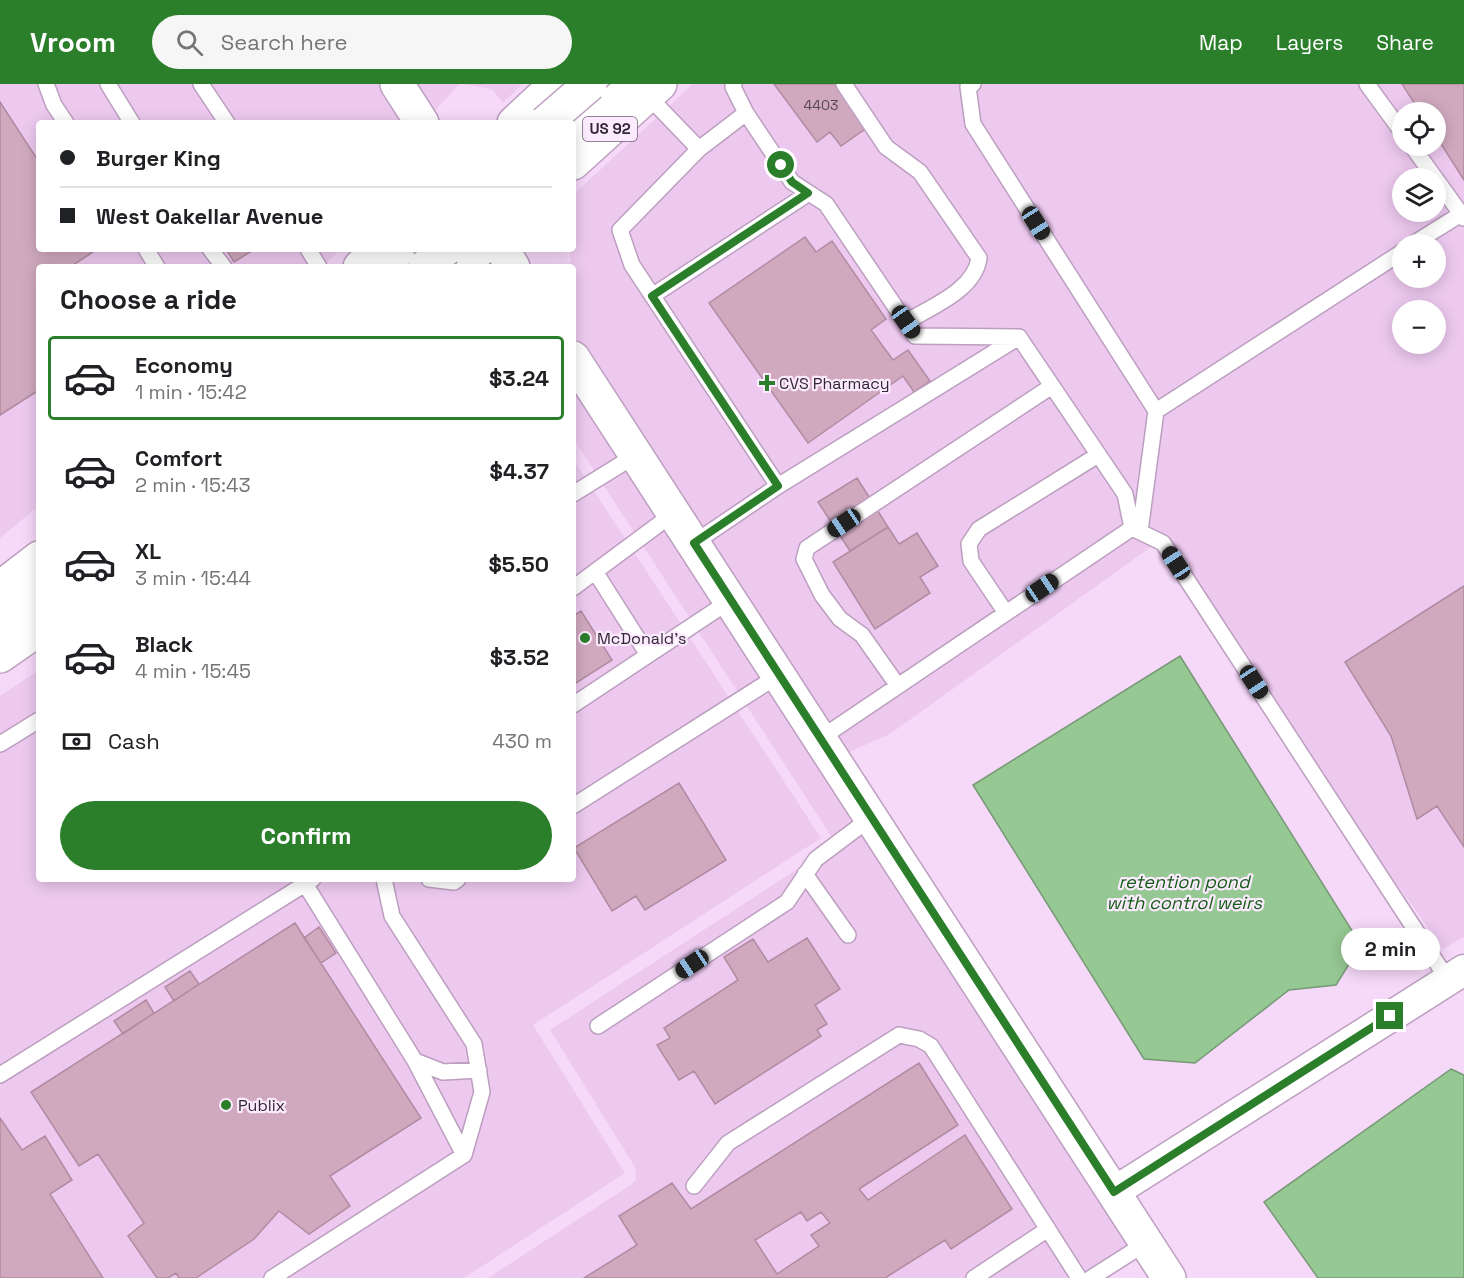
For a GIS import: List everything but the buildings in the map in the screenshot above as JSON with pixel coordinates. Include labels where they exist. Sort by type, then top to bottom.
[{"type":"main road","points":[[397,84],[420,120]]},
{"type":"main road","points":[[517,120],[556,84]]},
{"type":"main road","points":[[550,120],[590,84]]},
{"type":"main road","points":[[576,137],[648,88]]},
{"type":"main road","name":"US 92","points":[[576,161],[648,88]]},
{"type":"main road","points":[[363,264],[376,252]]},
{"type":"main road","points":[[383,264],[397,252]]},
{"type":"main road","points":[[428,264],[442,252]]},
{"type":"main road","points":[[465,264],[477,252]]},
{"type":"main road","points":[[576,363],[1169,1278]]},
{"type":"main road","points":[[0,575],[36,547]]},
{"type":"main road","points":[[0,588],[36,560]]},
{"type":"main road","points":[[0,620],[36,593]]},
{"type":"main road","points":[[0,640],[36,615]]},
{"type":"main road","points":[[0,656],[36,631]]},
{"type":"street","points":[[1114,1192],[1456,975]]},
{"type":"lane","points":[[46,84],[54,105],[64,120]]},
{"type":"lane","points":[[108,84],[130,120]]},
{"type":"lane","points":[[201,84],[224,120]]},
{"type":"lane","points":[[734,84],[733,87],[746,112],[792,182],[826,204],[915,336],[1019,337]]},
{"type":"lane","points":[[844,84],[886,147],[920,172],[979,258],[977,271],[961,289],[906,322]]},
{"type":"lane","points":[[1368,84],[1392,118]]},
{"type":"lane","points":[[821,738],[1006,613],[1136,529],[1156,411],[973,124],[965,85]]},
{"type":"lane","points":[[648,88],[699,149]]},
{"type":"lane","points":[[746,112],[699,149],[620,230],[632,265],[778,486]]},
{"type":"lane","points":[[1419,156],[1462,216],[1430,234]]},
{"type":"lane","points":[[652,296],[808,193]]},
{"type":"lane","points":[[212,252],[222,264]]},
{"type":"lane","points":[[1156,411],[1392,258]]},
{"type":"lane","points":[[694,543],[778,486],[1019,337]]},
{"type":"lane","points":[[1019,337],[1125,494],[1136,529],[1163,543],[1456,975]]},
{"type":"lane","points":[[898,686],[862,635],[840,619],[822,595],[804,559],[807,548],[1052,386]]},
{"type":"lane","points":[[1006,613],[971,561],[969,544],[979,529],[1098,454]]},
{"type":"lane","points":[[576,492],[636,455]]},
{"type":"lane","points":[[576,586],[674,513]]},
{"type":"lane","points":[[596,573],[648,656]]},
{"type":"lane","points":[[576,703],[731,600]]},
{"type":"lane","points":[[576,804],[779,675]]},
{"type":"lane","points":[[0,744],[36,722]]},
{"type":"lane","points":[[598,1026],[786,902],[816,859],[872,817]]},
{"type":"lane","points":[[805,874],[848,935]]},
{"type":"lane","points":[[0,1075],[307,882]]},
{"type":"lane","points":[[310,882],[415,1060],[464,1155]]},
{"type":"lane","points":[[272,1278],[464,1155],[482,1092],[474,1044],[392,916],[385,882]]},
{"type":"lane","points":[[694,1186],[728,1143],[899,1035],[919,1039],[931,1046],[1079,1278]]},
{"type":"lane","points":[[415,1060],[443,1072],[479,1070]]},
{"type":"lane","points":[[974,1278],[1048,1229]]},
{"type":"lane","points":[[1091,1278],[1146,1243]]},
{"type":"shaded area","points":[[0,84],[380,84],[404,120],[36,120],[36,252],[338,252],[325,264],[36,264],[36,508],[0,538]]},
{"type":"shaded area","points":[[413,84],[459,84],[432,114]]},
{"type":"shaded area","points":[[462,84],[522,84],[503,103],[492,89]]},
{"type":"shaded area","points":[[693,84],[1464,84],[1464,937],[1443,949],[1155,544],[890,734],[847,753],[576,339],[576,264],[569,264],[571,261],[570,252],[576,252],[576,192]]},
{"type":"shaded area","points":[[576,388],[1134,1241],[1131,1263],[1108,1278],[488,1278],[632,1184],[636,1179],[635,1167],[550,1030],[828,849],[833,839],[576,443]]},
{"type":"shaded area","points":[[576,464],[821,838],[533,1025],[625,1173],[464,1278],[0,1278],[0,696],[36,672],[36,882],[576,882]]},
{"type":"water","name":"retention pond with control weirs","points":[[1180,656],[1361,945],[1336,985],[1289,990],[1195,1063],[1144,1059],[973,785]]},
{"type":"water","points":[[1451,1069],[1464,1075],[1464,1278],[1318,1278],[1264,1202]]},
{"type":"place","name":"CVS Pharmacy","points":[[767,383]]},
{"type":"place","name":"McDonald's","points":[[585,638]]},
{"type":"place","name":"Publix","points":[[226,1105]]},
{"type":"route","points":[[781,165],[792,182],[808,193],[652,296],[778,486],[694,543],[1114,1192],[1390,1016]]}]
